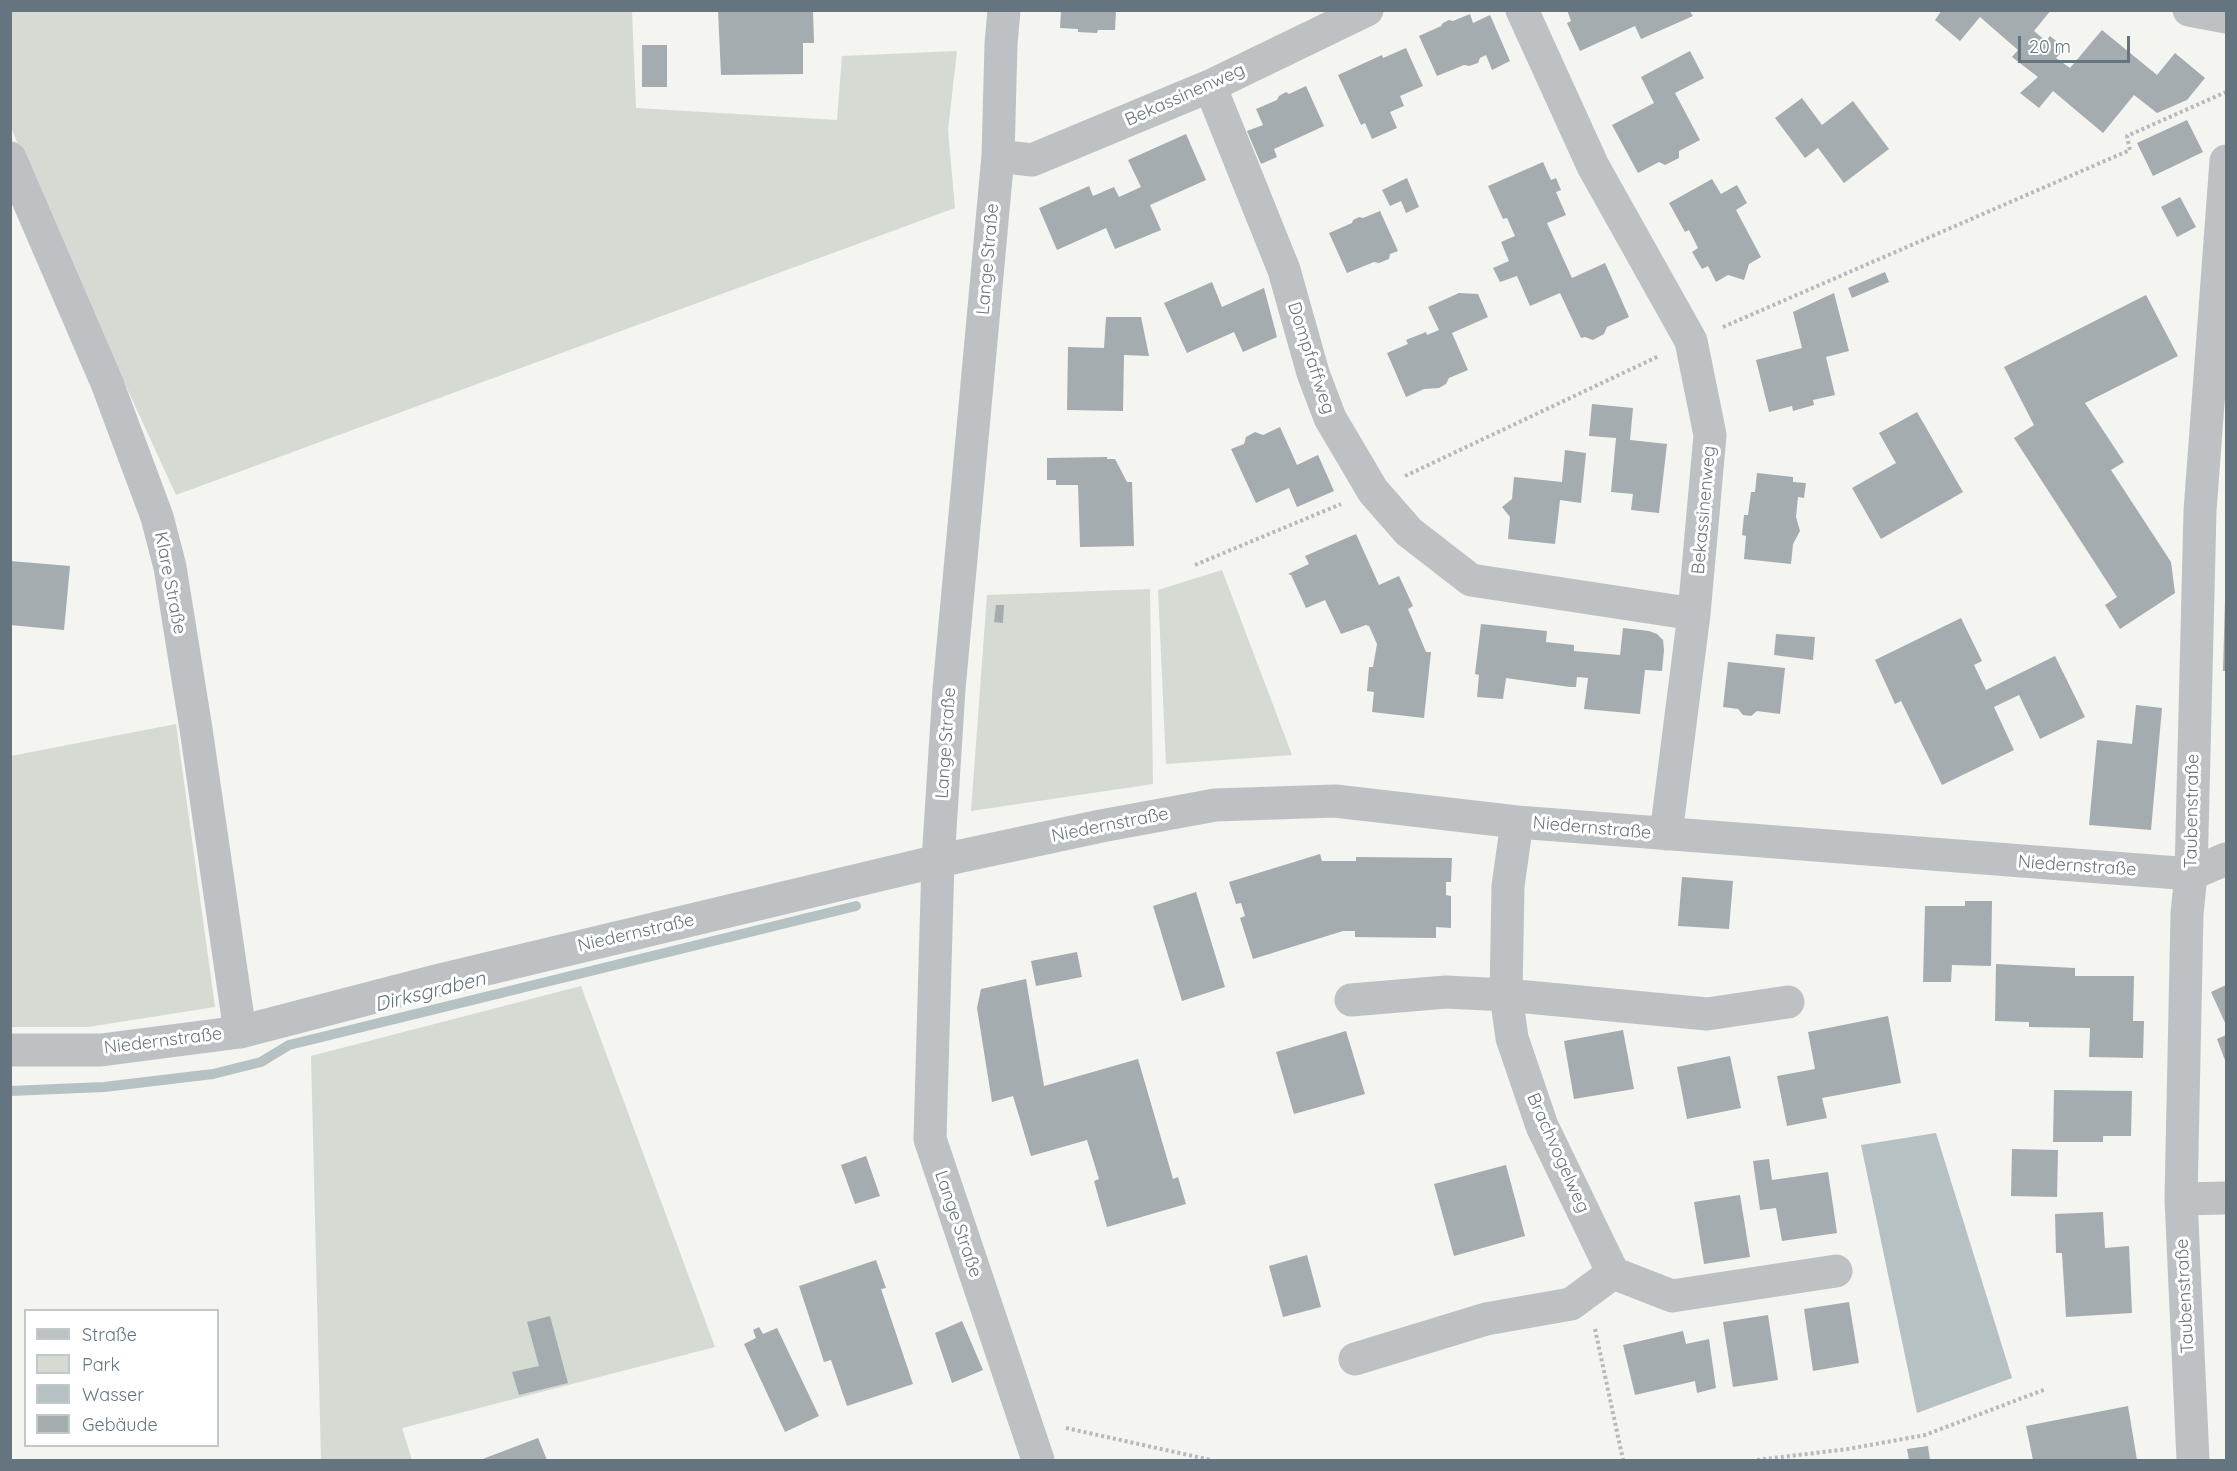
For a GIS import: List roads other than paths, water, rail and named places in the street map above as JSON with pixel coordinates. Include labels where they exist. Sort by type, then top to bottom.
[{"type":"street","name":"Lange Straße","points":[[1004,10],[998,156],[949,689],[938,861],[930,1139],[1034,1448]]},
{"type":"street","name":"Bekassinenweg","points":[[998,156],[1032,160],[1210,86],[1367,10]]},
{"type":"street","name":"Bekassinenweg","points":[[1522,10],[1593,166],[1691,341],[1710,435],[1694,614],[1666,834]]},
{"type":"street","points":[[2189,10],[2226,17]]},
{"type":"street","name":"Dompfaffweg","points":[[1210,86],[1284,270],[1313,373],[1329,418],[1373,491],[1409,532],[1471,580],[1694,614]]},
{"type":"street","name":"Klare Straße","points":[[10,158],[107,383],[157,517],[170,567],[240,1032]]},
{"type":"street","name":"Taubenstraße","points":[[2193,1461],[2181,1199],[2187,914],[2191,874],[2199,511],[2226,161]]},
{"type":"street","name":"Niedernstraße","points":[[10,1050],[101,1050],[240,1032],[436,981],[938,861],[1101,826],[1215,805],[1335,801],[1517,822],[2191,874],[2226,859]]},
{"type":"street","name":"Brachvogelweg","points":[[1517,822],[1508,885],[1506,995],[1512,1038],[1542,1126],[1613,1273]]},
{"type":"street","points":[[1351,1000],[1446,992],[1506,995],[1707,1014],[1788,1002]]},
{"type":"street","points":[[2181,1199],[2226,1198]]},
{"type":"street","points":[[1355,1359],[1486,1319],[1571,1304],[1613,1273],[1672,1296],[1836,1271]]},
{"type":"water","points":[[1936,1133],[2012,1378],[1917,1413],[1861,1145]]},
{"type":"waterway","name":"Dirksgraben","points":[[10,1091],[104,1087],[213,1074],[261,1062],[289,1045],[856,906]]}]
